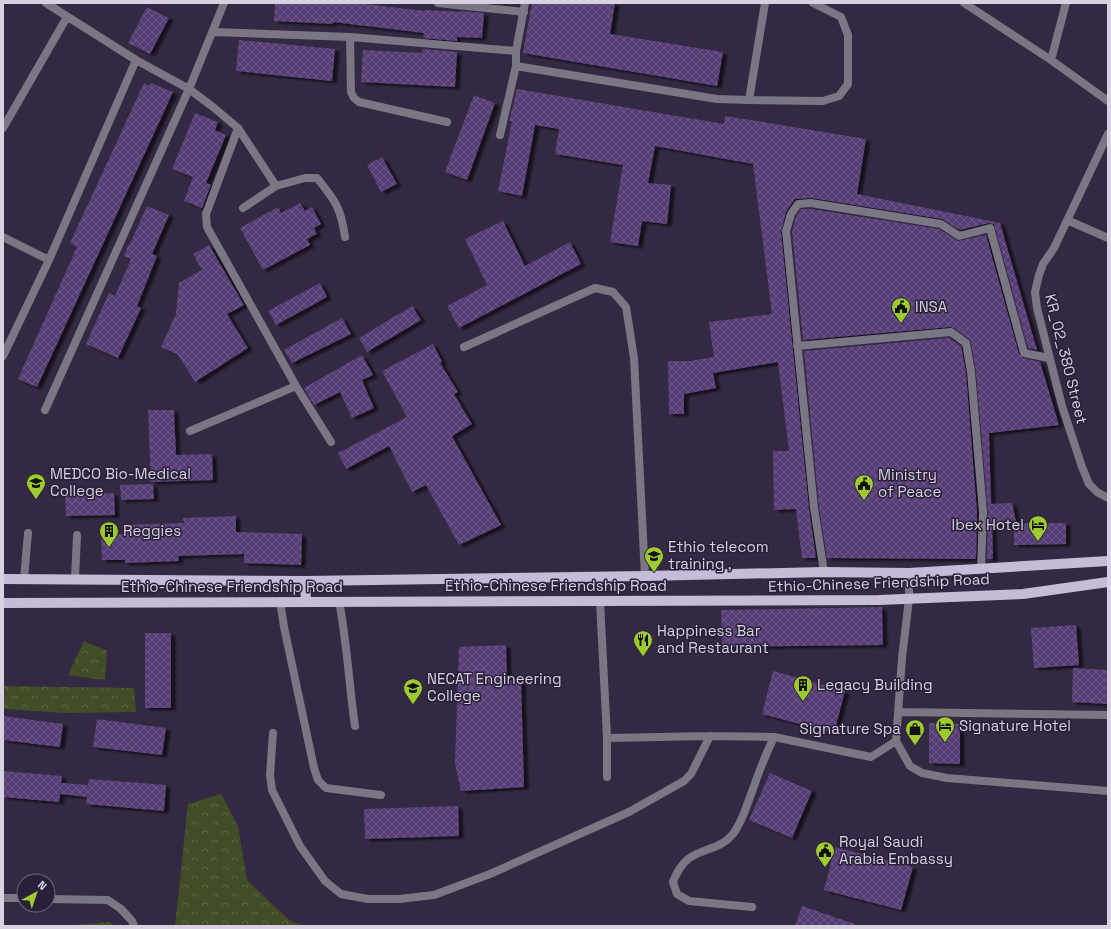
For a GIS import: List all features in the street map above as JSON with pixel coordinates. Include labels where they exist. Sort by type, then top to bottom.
[{"type":"main road","name":"Ethio-Chinese Friendship Road","points":[[3,579],[305,581],[824,572],[909,573],[1108,561]]},
{"type":"main road","points":[[305,581],[306,602]]},
{"type":"main road","name":"Ethio-Chinese Friendship Road","points":[[3,603],[871,600],[1023,594],[1108,582]]},
{"type":"street","points":[[46,3],[136,60],[189,90],[213,107],[238,128],[276,186]]},
{"type":"street","points":[[45,410],[189,90],[224,3]]},
{"type":"street","points":[[438,3],[524,12]]},
{"type":"street","points":[[500,135],[516,66],[516,51],[525,3]]},
{"type":"street","points":[[749,100],[765,3]]},
{"type":"street","points":[[516,66],[717,99],[823,101],[839,96],[848,84],[848,35],[841,17],[813,3]]},
{"type":"street","points":[[964,3],[1052,60],[1108,101]]},
{"type":"street","points":[[1052,60],[1066,3]]},
{"type":"street","points":[[3,128],[67,17]]},
{"type":"street","points":[[213,32],[350,37],[516,51]]},
{"type":"street","points":[[350,37],[351,92],[354,98],[359,102],[446,122]]},
{"type":"street","points":[[3,356],[49,260],[136,60]]},
{"type":"street","points":[[238,128],[206,214],[207,227],[296,386],[331,442]]},
{"type":"street","name":"KR_02_380 Street","points":[[1108,134],[1054,248],[1043,264],[1035,292],[1049,358],[1062,406],[1082,467],[1089,484],[1097,492],[1108,498]]},
{"type":"street","points":[[243,208],[276,186],[305,178],[317,178],[336,201],[343,220],[345,237]]},
{"type":"street","points":[[824,572],[814,508],[786,231],[791,214],[798,204],[811,203],[941,224],[959,236],[990,228],[1024,353],[1049,358]]},
{"type":"street","points":[[1067,220],[1108,238]]},
{"type":"street","points":[[3,237],[49,260]]},
{"type":"street","points":[[464,347],[596,288],[613,292],[626,307],[634,358],[645,576]]},
{"type":"street","points":[[797,346],[951,332],[966,343],[971,372],[983,512],[981,568]]},
{"type":"street","points":[[190,431],[296,386]]},
{"type":"street","points":[[24,579],[28,533]]},
{"type":"street","points":[[75,579],[77,535]]},
{"type":"street","points":[[909,573],[909,599],[896,741],[910,766],[922,773],[947,778],[1108,791]]},
{"type":"street","points":[[280,601],[284,627],[314,768],[318,780],[326,788],[381,795]]},
{"type":"street","points":[[339,601],[345,632],[355,726]]},
{"type":"street","points":[[600,601],[607,738],[607,777]]},
{"type":"street","points":[[898,712],[1108,715]]},
{"type":"street","points":[[273,733],[270,775],[272,790],[300,846],[325,881],[341,894],[368,899],[399,899],[434,895],[490,874],[629,812],[684,781],[691,774],[710,736]]},
{"type":"street","points":[[607,738],[710,736],[774,738],[871,757],[896,741]]},
{"type":"street","points":[[752,908],[689,901],[678,894],[673,882],[677,873],[688,860],[700,853],[720,845],[732,834],[740,822],[761,765],[774,738]]},
{"type":"street","points":[[3,898],[16,898]]},
{"type":"street","points":[[56,898],[108,900],[122,909],[132,921],[134,926]]},
{"type":"green space","points":[[84,641],[107,651],[105,680],[68,675]]},
{"type":"green space","points":[[3,686],[134,688],[136,712],[64,713],[3,709]]},
{"type":"green space","points":[[221,794],[238,826],[247,880],[290,921],[305,926],[175,926],[188,804]]},
{"type":"green space","points":[[110,922],[114,926],[61,926]]},
{"type":"building","points":[[275,3],[356,3],[425,11],[461,11],[484,13],[482,38],[457,37],[457,41],[423,38],[424,33],[333,22],[333,24],[274,21]]},
{"type":"building","points":[[532,3],[615,3],[610,34],[723,52],[717,86],[523,53]]},
{"type":"building","points":[[147,7],[169,18],[150,54],[128,43]]},
{"type":"building","points":[[239,40],[335,49],[332,81],[236,71]]},
{"type":"building","points":[[423,49],[457,52],[455,87],[361,82],[363,50],[422,53]]},
{"type":"building","points":[[144,83],[149,86],[151,83],[173,92],[37,387],[18,379],[77,247],[70,243]]},
{"type":"building","points":[[517,89],[724,124],[725,116],[866,139],[857,194],[1000,223],[1037,350],[1028,348],[994,224],[989,223],[960,230],[942,219],[812,198],[795,199],[786,212],[781,232],[809,509],[816,558],[802,558],[796,509],[774,510],[773,451],[789,451],[778,362],[713,373],[716,388],[684,394],[684,414],[669,414],[668,361],[690,361],[714,357],[709,322],[772,314],[753,164],[655,146],[648,183],[671,185],[667,224],[642,221],[638,246],[610,242],[623,165],[555,154],[559,129],[535,125],[522,196],[498,191],[512,121],[509,121]]},
{"type":"building","points":[[474,95],[495,103],[467,180],[445,172]]},
{"type":"building","points":[[195,113],[218,122],[215,130],[226,135],[206,183],[211,185],[202,208],[184,201],[193,177],[172,169]]},
{"type":"building","points":[[382,157],[397,184],[381,192],[367,165]]},
{"type":"building","points":[[300,203],[305,211],[312,207],[321,224],[314,228],[317,234],[307,239],[310,245],[263,270],[240,228],[278,207],[281,213]]},
{"type":"building","points":[[147,206],[169,215],[152,254],[157,256],[137,306],[141,308],[118,358],[86,344],[109,293],[115,296],[131,259],[124,256]]},
{"type":"building","points":[[801,209],[811,209],[939,229],[958,241],[986,235],[1019,354],[1023,358],[1040,362],[1059,425],[989,433],[991,504],[1012,503],[1016,522],[992,525],[993,559],[987,559],[988,512],[976,372],[971,342],[954,328],[950,327],[803,340],[792,232],[796,216]]},
{"type":"building","points":[[503,221],[525,266],[570,242],[581,264],[459,328],[447,306],[487,285],[465,239]]},
{"type":"building","points":[[209,245],[244,305],[227,314],[248,348],[195,382],[178,355],[161,347],[176,314],[179,283],[202,270],[193,254]]},
{"type":"building","points":[[320,283],[327,297],[276,325],[268,311]]},
{"type":"building","points":[[412,306],[421,320],[367,352],[359,338]]},
{"type":"building","points":[[342,318],[351,334],[292,363],[284,350]]},
{"type":"building","points":[[949,338],[961,346],[966,373],[977,512],[976,559],[827,558],[819,507],[804,351]]},
{"type":"building","points":[[433,344],[442,362],[440,363],[458,392],[454,394],[472,424],[452,436],[501,525],[459,545],[426,485],[412,492],[389,446],[346,469],[338,453],[407,417],[382,371]]},
{"type":"building","points":[[362,355],[373,375],[362,380],[374,408],[352,418],[340,392],[314,405],[304,388]]},
{"type":"building","points":[[148,410],[174,410],[176,455],[212,454],[213,480],[151,482]]},
{"type":"building","points":[[153,484],[154,499],[121,500],[120,485]]},
{"type":"building","points":[[114,493],[115,515],[66,516],[65,495]]},
{"type":"building","points":[[236,516],[236,532],[302,534],[301,565],[244,563],[244,554],[178,556],[179,561],[125,563],[125,560],[102,560],[101,535],[124,534],[124,525],[184,523],[183,518]]},
{"type":"building","points":[[1014,523],[1066,523],[1066,544],[1014,545]]},
{"type":"building","points":[[882,607],[883,645],[722,647],[721,610]]},
{"type":"building","points":[[1076,625],[1079,665],[1034,668],[1031,628]]},
{"type":"building","points":[[145,633],[171,633],[171,708],[145,708]]},
{"type":"building","points":[[506,645],[507,680],[521,681],[524,787],[461,791],[455,764],[459,647]]},
{"type":"building","points":[[1073,668],[1108,670],[1108,704],[1072,702]]},
{"type":"building","name":"Legacy Building","points":[[773,671],[845,691],[834,733],[762,714]]},
{"type":"building","points":[[3,716],[63,724],[60,747],[3,740]]},
{"type":"building","points":[[97,719],[166,728],[162,755],[93,747]]},
{"type":"building","name":"Signature Hotel","points":[[929,723],[960,724],[960,764],[929,763]]},
{"type":"building","points":[[3,771],[62,776],[61,783],[88,785],[89,779],[166,785],[164,811],[86,804],[87,797],[60,794],[59,802],[3,797]]},
{"type":"building","points":[[770,773],[812,791],[792,838],[749,820]]},
{"type":"building","points":[[458,806],[459,836],[365,839],[364,809]]},
{"type":"building","points":[[835,847],[913,867],[901,910],[824,890]]},
{"type":"building","points":[[802,906],[855,924],[855,926],[795,926]]},
{"type":"place","name":"INSA","points":[[901,324]]},
{"type":"place","name":"MEDCO Bio-Medical College","points":[[36,500]]},
{"type":"place","name":"Ministry of Peace","points":[[864,501]]},
{"type":"place","name":"Ibex Hotel","points":[[1038,542]]},
{"type":"place","name":"Reggies","points":[[109,548]]},
{"type":"place","name":"Ethio telecom training ,","points":[[654,573]]},
{"type":"place","name":"Happiness Bar and Restaurant","points":[[643,657]]},
{"type":"place","name":"Legacy Building","points":[[803,702]]},
{"type":"place","name":"NECAT Engineering College","points":[[413,705]]},
{"type":"place","name":"Signature Hotel","points":[[945,743]]},
{"type":"place","name":"Signature Spa","points":[[915,746]]},
{"type":"place","name":"Royal Saudi Arabia Embassy","points":[[825,868]]}]
